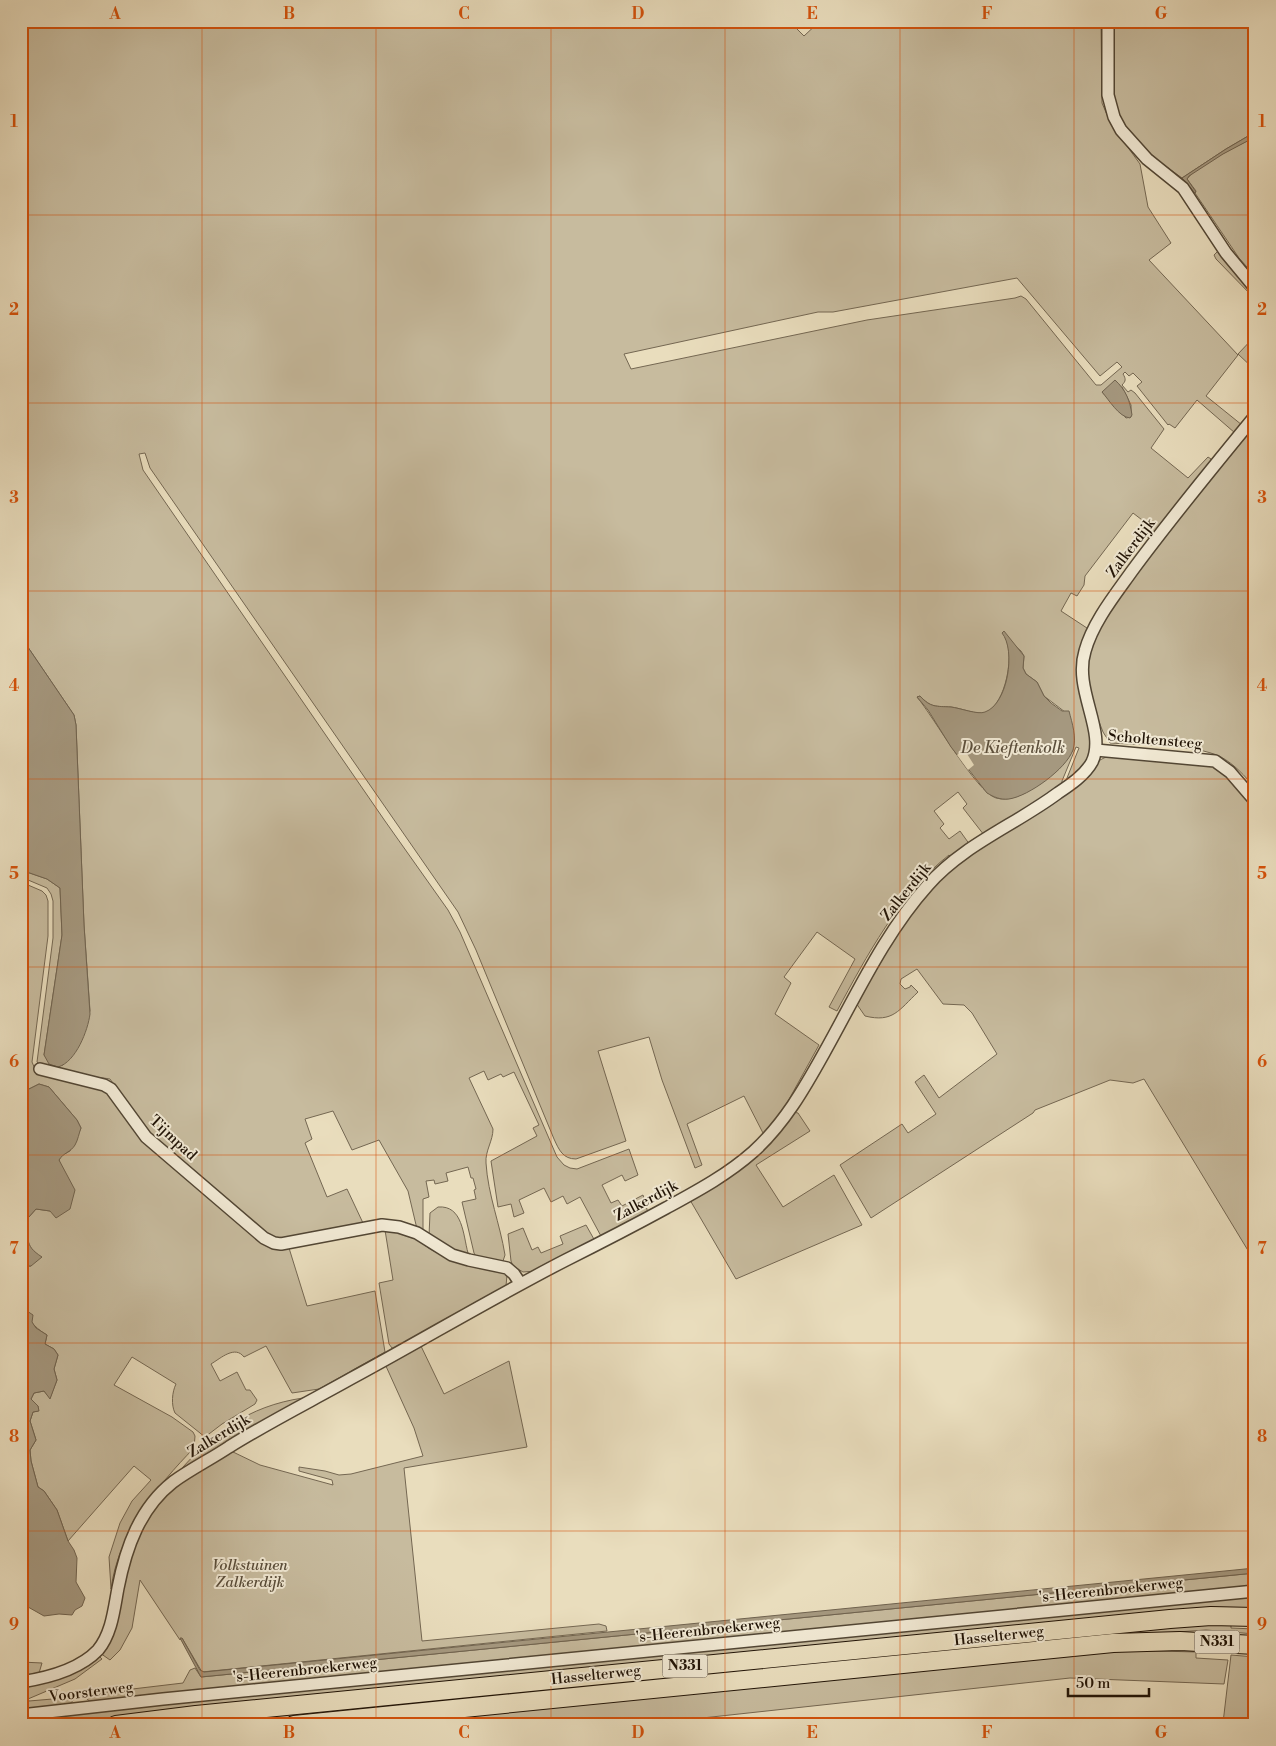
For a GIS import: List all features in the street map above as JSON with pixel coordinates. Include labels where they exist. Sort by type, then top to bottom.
[{"type":"main road","name":"Hasselterweg","points":[[116,1725],[196,1715],[1150,1621],[1211,1616],[1255,1617]]},
{"type":"main road","name":"Hasselterweg","points":[[294,1725],[1112,1643],[1180,1641],[1255,1645]]},
{"type":"street","points":[[1108,21],[1108,95],[1114,117],[1121,130],[1147,159],[1184,188],[1226,252],[1255,288]]},
{"type":"street","name":"Zalkerdijk","points":[[21,1682],[53,1675],[82,1663],[97,1651],[105,1640],[110,1626],[121,1571],[131,1540],[147,1510],[168,1486],[233,1444],[520,1284],[684,1198],[729,1171],[775,1130],[796,1102],[880,952],[920,894],[950,864],[1075,781],[1091,764],[1096,750],[1095,732],[1081,675],[1083,658],[1091,635],[1116,594],[1156,539],[1255,416]]},
{"type":"street","name":"Scholtensteeg","points":[[1096,750],[1215,761],[1230,772],[1255,801]]},
{"type":"street","name":"Tijmpad","points":[[40,1069],[104,1085],[111,1089],[146,1137],[264,1238],[274,1243],[281,1244],[382,1225],[399,1227],[417,1233],[452,1255],[507,1268],[514,1274],[520,1284]]},
{"type":"street","name":"'s-Heerenbroekerweg","points":[[163,1699],[1255,1591]]},
{"type":"street","name":"Voorsterweg","points":[[21,1715],[163,1699]]},
{"type":"green space","points":[[21,21],[789,21],[804,36],[820,21],[1101,21],[1102,103],[1111,124],[1140,164],[1148,207],[1171,243],[1149,260],[1238,355],[1206,396],[1242,425],[1235,433],[1197,400],[1175,428],[1168,425],[1137,386],[1142,382],[1133,373],[1129,376],[1125,372],[1123,374],[1125,380],[1122,385],[1128,392],[1131,390],[1135,393],[1164,429],[1151,448],[1188,478],[1208,457],[1211,459],[1211,463],[1150,539],[1141,532],[1146,523],[1133,513],[1085,576],[1084,585],[1077,596],[1071,593],[1061,611],[1090,630],[1085,640],[1092,743],[1086,763],[1065,783],[1079,748],[1076,747],[1062,781],[1062,786],[984,835],[963,808],[967,804],[958,792],[934,811],[944,824],[940,828],[949,839],[960,831],[970,845],[952,859],[949,855],[931,870],[915,888],[872,948],[837,1011],[829,1007],[855,959],[817,932],[784,977],[791,983],[775,1014],[819,1045],[787,1103],[764,1135],[744,1096],[687,1124],[702,1165],[695,1168],[662,1080],[649,1037],[598,1051],[626,1141],[576,1159],[565,1156],[562,1153],[554,1139],[476,950],[458,912],[150,468],[145,453],[139,454],[143,470],[448,910],[460,932],[557,1157],[564,1165],[577,1169],[629,1149],[638,1175],[625,1181],[622,1175],[602,1185],[611,1203],[618,1200],[622,1206],[643,1195],[648,1213],[602,1238],[580,1197],[567,1204],[563,1196],[551,1202],[544,1188],[519,1200],[524,1213],[514,1217],[511,1204],[498,1207],[491,1161],[537,1136],[533,1128],[539,1125],[514,1072],[503,1077],[501,1074],[488,1080],[484,1071],[469,1078],[493,1129],[486,1163],[489,1187],[505,1255],[503,1261],[499,1262],[477,1258],[474,1253],[462,1202],[476,1199],[474,1190],[476,1189],[468,1167],[446,1173],[448,1181],[435,1184],[434,1180],[426,1181],[429,1197],[423,1199],[423,1231],[417,1229],[408,1191],[379,1140],[352,1150],[333,1111],[305,1119],[312,1139],[305,1143],[327,1197],[347,1189],[363,1223],[275,1239],[150,1135],[110,1079],[51,1070],[37,1062],[53,938],[53,901],[47,888],[21,877],[21,870],[47,879],[60,888],[62,935],[44,1055],[54,1066],[63,1065],[90,1011],[84,925],[76,725],[74,715],[21,637]],"holes":[[[1017,278],[1100,376],[1117,362],[1122,367],[1101,385],[1096,385],[1026,299],[1021,296],[867,320],[631,369],[624,354],[818,312],[833,312]],[[1122,387],[1131,405],[1131,417],[1126,418],[1102,392]],[[1005,637],[1024,656],[1023,668],[1026,674],[1037,682],[1044,696],[1065,712],[1073,750],[1052,775],[1035,787],[1017,797],[1001,799],[988,793],[978,783],[917,697],[920,696],[927,703],[934,706],[985,713],[992,708],[1003,690],[1009,666],[1008,645]]]},
{"type":"green space","points":[[1114,21],[1255,21],[1255,132],[1182,178],[1149,154],[1121,123],[1114,98]]},
{"type":"green space","points":[[1255,137],[1255,276],[1239,258],[1187,179],[1208,162]]},
{"type":"green space","points":[[1218,251],[1255,291],[1255,299],[1216,259],[1214,255]]},
{"type":"green space","points":[[1255,336],[1255,370],[1238,354]]},
{"type":"green space","points":[[1255,420],[1255,788],[1230,763],[1210,753],[1182,747],[1110,743],[1103,732],[1088,693],[1085,661],[1094,635],[1133,575]]},
{"type":"green space","points":[[1108,756],[1211,764],[1226,772],[1255,808],[1255,1262],[1144,1079],[1133,1083],[1110,1080],[1035,1110],[871,1218],[840,1165],[902,1124],[908,1133],[936,1114],[915,1082],[924,1075],[939,1098],[997,1054],[972,1013],[964,1005],[943,1004],[917,969],[901,979],[900,984],[905,989],[911,985],[918,992],[895,1013],[882,1018],[865,1016],[856,1003],[910,913],[954,864],[1095,767],[1100,760]]},
{"type":"green space","points":[[21,882],[42,891],[48,901],[48,936],[32,1062],[35,1069],[106,1090],[115,1097],[139,1137],[266,1243],[289,1248],[307,1306],[375,1291],[385,1352],[319,1389],[292,1393],[266,1346],[244,1357],[236,1352],[223,1356],[211,1364],[220,1381],[237,1372],[246,1390],[250,1390],[257,1400],[255,1404],[205,1437],[175,1413],[172,1398],[176,1384],[132,1357],[114,1385],[172,1417],[193,1432],[195,1436],[194,1448],[166,1478],[141,1512],[122,1549],[111,1589],[109,1557],[120,1523],[132,1501],[151,1480],[134,1466],[68,1541],[57,1510],[44,1491],[38,1487],[31,1461],[30,1450],[36,1440],[30,1421],[33,1412],[38,1411],[38,1406],[31,1399],[34,1393],[44,1391],[50,1398],[57,1380],[54,1369],[58,1355],[54,1349],[45,1344],[47,1335],[31,1321],[23,1305],[21,1266],[31,1266],[33,1251],[28,1244],[28,1218],[36,1209],[50,1211],[61,1166],[59,1160],[61,1156],[70,1151],[81,1128],[77,1120],[49,1087],[39,1084],[21,1093]]},
{"type":"green space","points":[[793,1112],[798,1113],[810,1131],[756,1165],[783,1207],[834,1175],[862,1225],[736,1279],[690,1200]]},
{"type":"green space","points":[[438,1207],[453,1211],[457,1216],[463,1230],[468,1253],[465,1256],[429,1236],[430,1213]]},
{"type":"green space","points":[[586,1225],[595,1241],[536,1271],[523,1272],[513,1266],[508,1234],[523,1228],[532,1250],[538,1247],[541,1253],[563,1244],[560,1236]]},
{"type":"green space","points":[[385,1230],[406,1232],[430,1249],[447,1258],[502,1270],[507,1275],[506,1286],[396,1349],[392,1348],[389,1344],[379,1283],[393,1280]]},
{"type":"green space","name":"Volkstuinen Zalkerdijk","points":[[420,1344],[444,1394],[509,1361],[527,1447],[404,1468],[422,1641],[599,1624],[606,1626],[607,1631],[202,1672],[182,1638],[180,1640],[140,1580],[132,1628],[120,1650],[110,1660],[100,1653],[126,1564],[139,1529],[172,1487],[231,1451],[260,1465],[333,1485],[332,1480],[299,1471],[299,1467],[339,1475],[351,1474],[423,1456],[414,1428],[385,1364]]},
{"type":"green space","points":[[303,1398],[176,1475],[203,1447],[232,1424],[265,1408]]},
{"type":"green space","points":[[1255,1573],[1255,1587],[92,1703],[82,1695],[183,1683],[190,1670],[195,1668],[201,1677]]},
{"type":"green space","points":[[1255,1595],[1255,1611],[128,1717],[82,1725],[21,1725],[21,1720],[126,1707]]},
{"type":"green space","points":[[1180,1623],[1255,1623],[1255,1626],[1231,1625],[1231,1628],[1255,1629],[1255,1634],[1206,1630],[1177,1632],[237,1725],[158,1725]]},
{"type":"green space","points":[[1120,1650],[1196,1652],[1196,1658],[1228,1660],[1224,1684],[1070,1678],[638,1725],[351,1725]]},
{"type":"green space","points":[[98,1655],[102,1659],[75,1679],[28,1699],[29,1701],[76,1697],[69,1705],[21,1711],[21,1687]]},
{"type":"green space","points":[[1231,1655],[1255,1657],[1255,1725],[1223,1723]]},
{"type":"green space","points":[[21,1662],[42,1663],[39,1673],[21,1679]]},
{"type":"water","points":[[1255,132],[1255,137],[1223,154],[1189,176],[1187,179],[1195,193],[1182,178],[1226,149]]},
{"type":"water","points":[[1115,380],[1129,400],[1132,415],[1130,418],[1122,415],[1102,392]]},
{"type":"water","name":"De Kieftenkolk","points":[[1004,631],[1024,656],[1023,668],[1026,674],[1037,682],[1044,696],[1051,703],[1062,711],[1069,711],[1074,730],[1073,750],[1063,765],[1036,787],[1009,799],[997,798],[987,793],[951,747],[928,710],[917,697],[920,696],[927,703],[934,706],[951,707],[978,713],[985,712],[993,707],[1004,688],[1009,663],[1006,641],[1002,633]]},
{"type":"water","points":[[21,637],[74,715],[76,725],[84,925],[90,1014],[87,1028],[76,1052],[64,1064],[58,1067],[49,1064],[44,1055],[62,935],[60,888],[47,879],[21,870]]},
{"type":"water","points":[[39,1084],[49,1087],[77,1120],[81,1128],[75,1145],[59,1160],[75,1190],[70,1209],[56,1218],[50,1211],[36,1209],[28,1218],[29,1245],[42,1257],[31,1266],[21,1266],[21,1093]]},
{"type":"water","points":[[21,1301],[24,1309],[33,1315],[32,1322],[36,1328],[47,1335],[45,1344],[54,1349],[58,1355],[54,1369],[57,1380],[50,1399],[44,1391],[34,1393],[31,1399],[38,1406],[39,1411],[33,1412],[30,1421],[36,1440],[30,1450],[38,1487],[44,1491],[57,1510],[68,1541],[77,1558],[76,1582],[85,1598],[82,1606],[75,1610],[72,1615],[44,1616],[21,1603]]},
{"type":"water","points":[[1255,1568],[1255,1573],[201,1677],[180,1638],[182,1638],[200,1670],[204,1672]]},
{"type":"water","points":[[1100,1719],[1254,1725],[1087,1725]]},
{"type":"pier","points":[[964,749],[974,765],[968,770],[957,755]]}]
